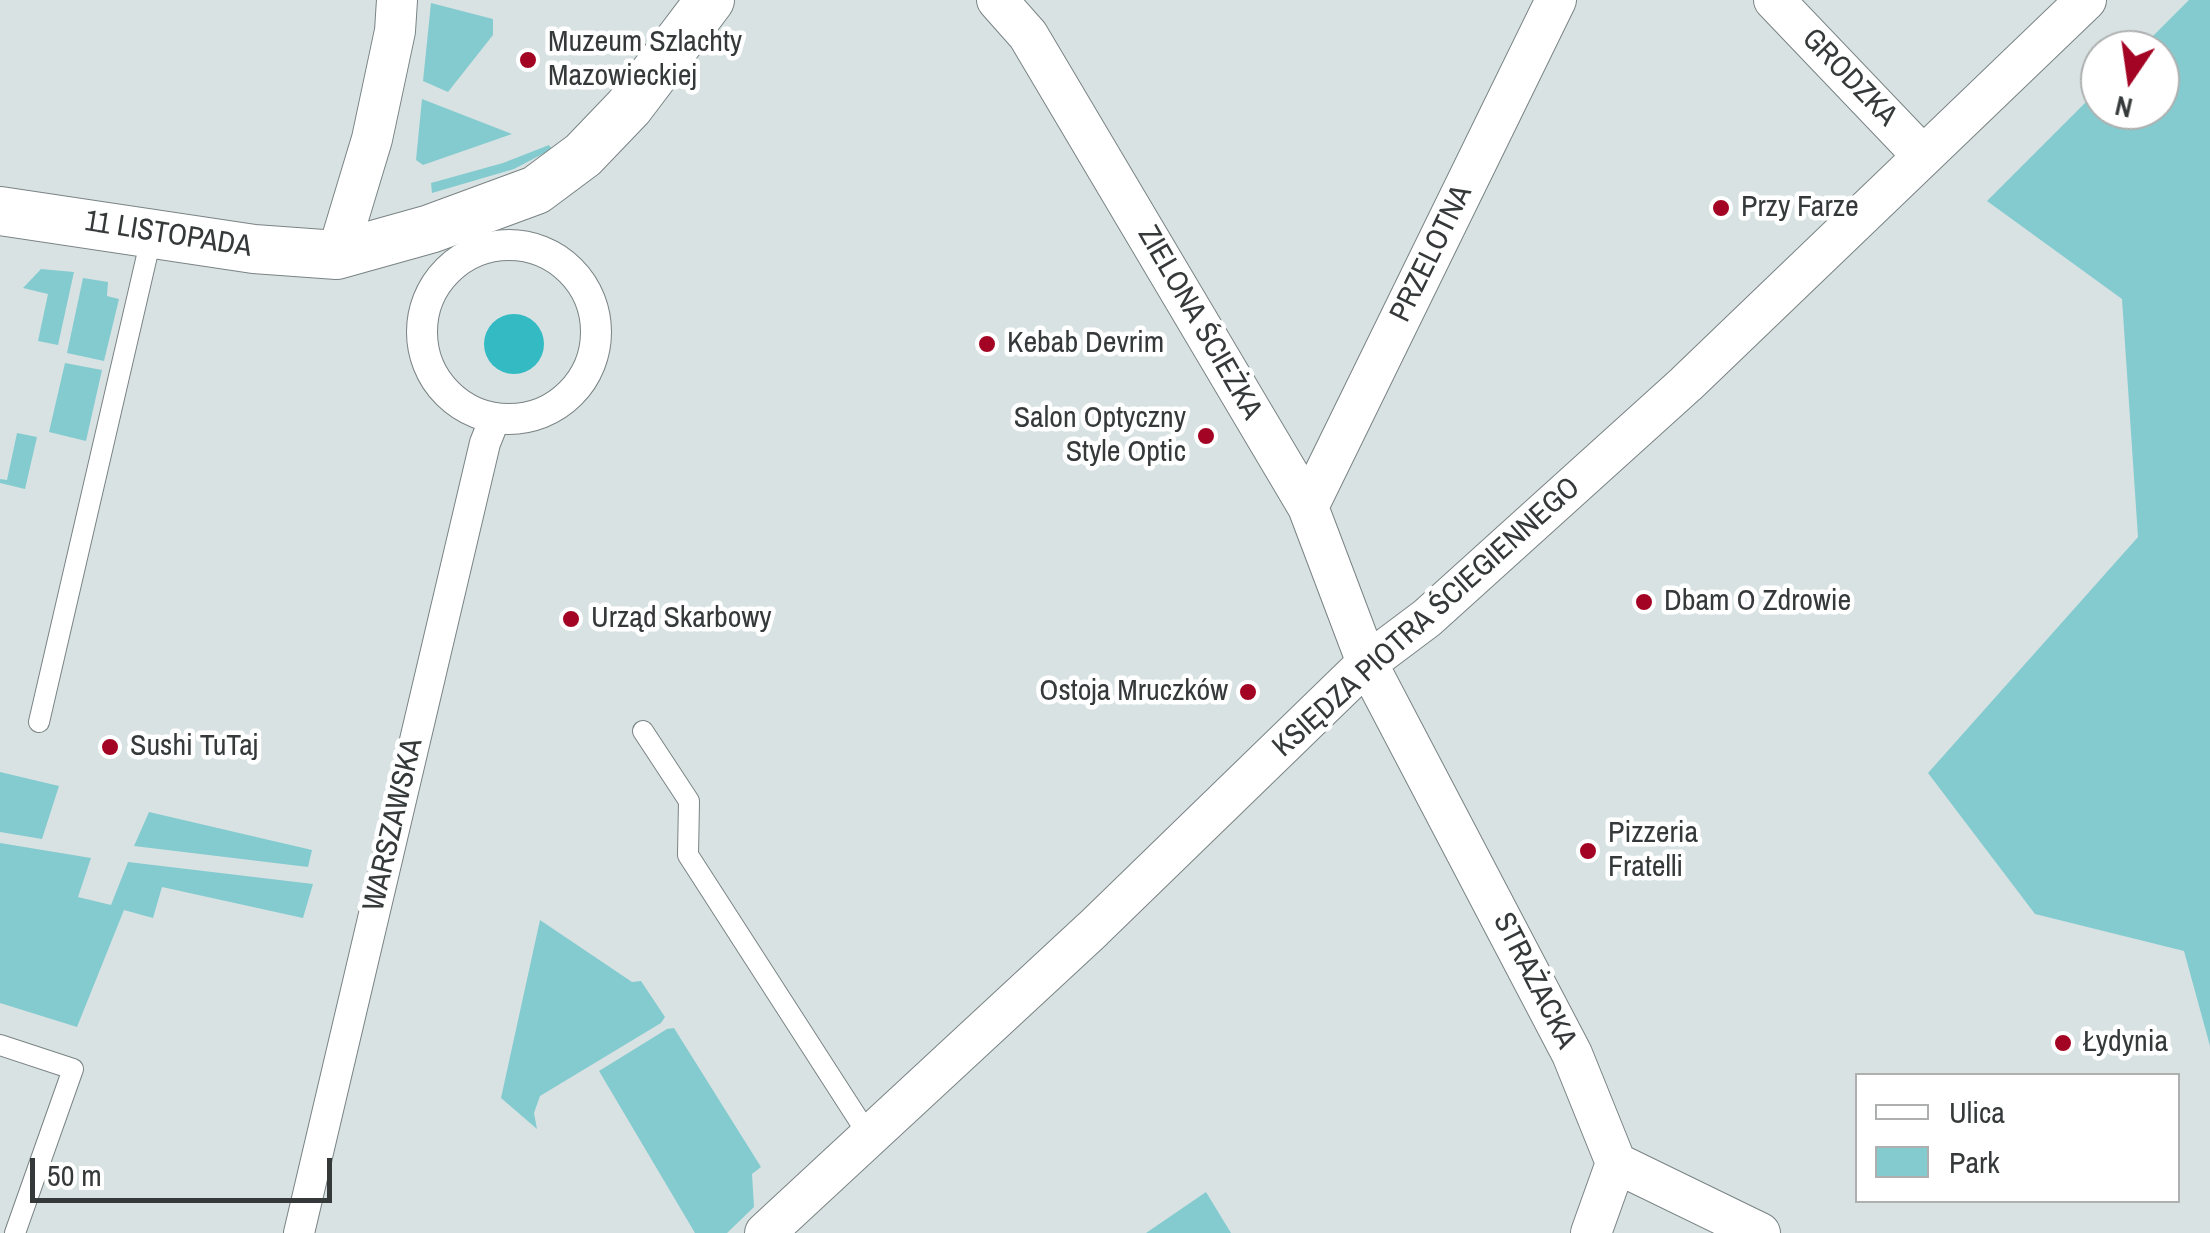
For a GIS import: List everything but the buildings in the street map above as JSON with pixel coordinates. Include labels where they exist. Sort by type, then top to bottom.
[{"type":"street","points":[[337,255],[372,139],[395,31],[397,0]]},
{"type":"street","name":"ZIELONA ŚCIEŻKA","points":[[997,0],[1028,35],[1308,507],[1367,663]]},
{"type":"street","name":"PRZELOTNA","points":[[1308,507],[1556,0]]},
{"type":"street","name":"GRODZKA","points":[[1774,0],[1923,156]]},
{"type":"street","name":"KSIĘDZA PIOTRA ŚCIEGIENNEGO","points":[[765,1233],[1093,930],[1367,663],[1427,618],[1686,384],[2086,0]]},
{"type":"street","points":[[337,255],[430,229],[536,190],[583,156],[628,107],[707,1]]},
{"type":"street","name":"11 LISTOPADA","points":[[0,210],[254,249],[337,255]]},
{"type":"street","points":[[515,245],[540,251],[563,263],[582,284],[594,310],[596,340],[589,367],[574,391],[550,409],[523,418],[495,418],[468,409],[447,393],[431,371],[423,344],[423,317],[438,284],[465,257],[489,248],[515,245]]},
{"type":"street","name":"WARSZAWSKA","points":[[299,1233],[485,443],[495,418]]},
{"type":"street","name":"STRAŻACKA","points":[[1367,663],[1572,1054],[1616,1163]]},
{"type":"street","points":[[1590,1233],[1616,1163],[1760,1233]]},
{"type":"lane","points":[[39,722],[152,232]]},
{"type":"lane","points":[[643,731],[689,802],[688,856],[869,1136]]},
{"type":"lane","points":[[0,1045],[73,1069],[15,1233]]},
{"type":"green space","points":[[2189,0],[2210,0],[2210,1046],[2184,951],[2035,914],[1928,773],[2138,537],[2122,299],[1987,201],[2080,108],[2080,130],[2180,130],[2180,30],[2159,30]]},
{"type":"green space","points":[[431,3],[493,19],[493,35],[448,92],[423,81]]},
{"type":"green space","points":[[422,99],[512,134],[423,165],[416,160]]},
{"type":"green space","points":[[549,145],[552,149],[514,169],[432,193],[431,183],[503,163]]},
{"type":"green space","points":[[41,269],[74,272],[58,345],[38,341],[48,294],[23,288]]},
{"type":"green space","points":[[83,278],[108,282],[107,296],[119,299],[104,361],[67,353]]},
{"type":"green space","points":[[65,363],[102,370],[86,441],[49,432]]},
{"type":"green space","points":[[17,433],[37,437],[25,489],[0,483],[0,479],[7,480]]},
{"type":"green space","points":[[0,772],[59,786],[42,839],[0,832]]},
{"type":"green space","points":[[149,812],[312,850],[308,867],[134,846]]},
{"type":"green space","points":[[0,843],[91,858],[78,897],[111,905],[128,862],[313,884],[303,918],[162,887],[153,918],[124,910],[77,1027],[0,1003]]},
{"type":"green space","points":[[540,920],[632,982],[641,981],[665,1017],[540,1096],[534,1113],[537,1129],[501,1098]]},
{"type":"green space","points":[[674,1028],[761,1167],[752,1174],[754,1207],[727,1233],[695,1233],[599,1071]]},
{"type":"green space","points":[[1206,1192],[1231,1233],[1146,1233]]},
{"type":"shaded area","points":[[514,314],[535,323],[544,344],[535,365],[514,374],[493,365],[484,344],[493,323]]},
{"type":"place","name":"Muzeum Szlachty Mazowieckiej","points":[[528,60]]},
{"type":"place","name":"Przy Farze","points":[[1721,208]]},
{"type":"place","name":"Kebab Devrim","points":[[987,344]]},
{"type":"place","name":"Salon Optyczny Style Optic","points":[[1206,436]]},
{"type":"place","name":"Dbam O Zdrowie","points":[[1644,602]]},
{"type":"place","name":"Urząd Skarbowy","points":[[571,619]]},
{"type":"place","name":"Ostoja Mruczków","points":[[1248,692]]},
{"type":"place","name":"Sushi TuTaj","points":[[110,747]]},
{"type":"place","name":"Pizzeria Fratelli","points":[[1588,851]]},
{"type":"place","name":"Łydynia","points":[[2063,1043]]}]
